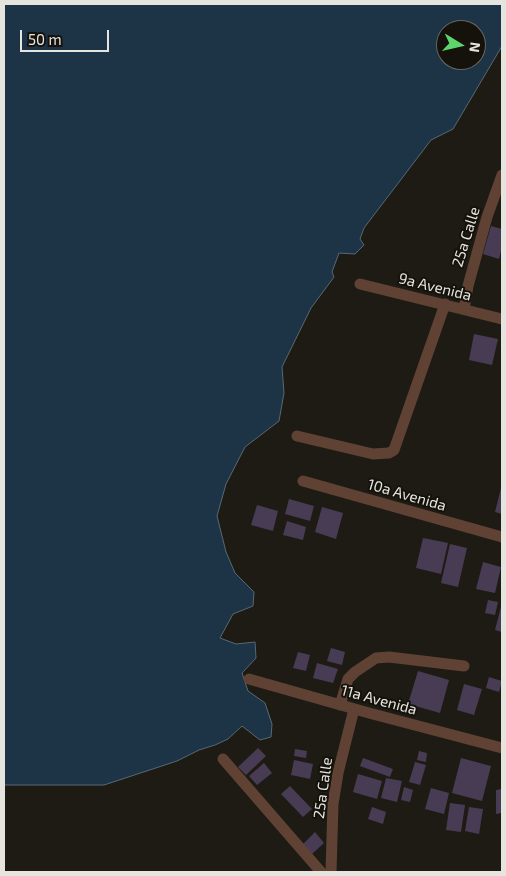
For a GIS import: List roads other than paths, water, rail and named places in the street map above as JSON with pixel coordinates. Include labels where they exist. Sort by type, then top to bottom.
[{"type":"street","name":"25a Calle","points":[[464,309],[472,269],[502,175]]},
{"type":"street","name":"9a Avenida","points":[[360,284],[502,319]]},
{"type":"street","points":[[297,436],[372,454],[389,453],[394,450],[444,304]]},
{"type":"street","name":"10a Avenida","points":[[303,481],[502,537]]},
{"type":"street","points":[[340,705],[348,679],[376,658],[389,657],[464,666]]},
{"type":"street","name":"11a Avenida","points":[[249,679],[502,748]]},
{"type":"street","name":"25a Calle","points":[[331,872],[333,804],[338,773],[354,709]]},
{"type":"street","points":[[223,759],[321,872]]},
{"type":"water","points":[[4,4],[502,4],[502,46],[453,129],[431,140],[364,228],[360,239],[364,245],[355,254],[339,253],[332,272],[334,277],[311,308],[282,367],[284,393],[279,421],[245,447],[226,484],[217,516],[226,552],[235,573],[254,592],[253,606],[233,614],[220,638],[236,644],[255,642],[256,658],[242,673],[248,691],[265,703],[272,724],[271,737],[260,740],[242,726],[228,739],[215,745],[199,750],[177,761],[104,785],[4,785]]}]
